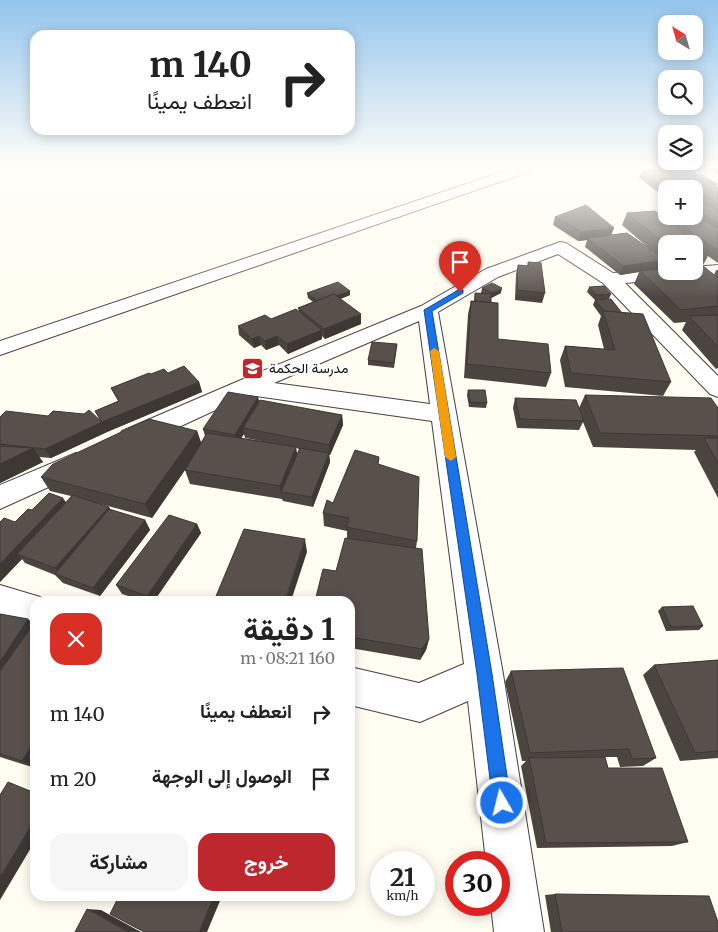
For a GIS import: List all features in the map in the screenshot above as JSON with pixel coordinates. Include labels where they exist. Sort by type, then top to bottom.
[{"type":"street","points":[[0,348],[399,211]]},
{"type":"street","points":[[0,498],[245,387],[428,310],[492,273],[560,247],[610,279],[718,389]]},
{"type":"street","points":[[610,279],[718,270]]},
{"type":"street","points":[[428,310],[484,674],[519,932]]},
{"type":"street","points":[[245,387],[444,414]]},
{"type":"street","points":[[0,601],[30,609]]},
{"type":"street","points":[[355,687],[420,703],[484,674]]},
{"type":"building","points":[[569,211],[594,211],[614,228],[581,232],[555,217]]},
{"type":"building","points":[[656,211],[658,213],[658,225],[673,225],[687,235],[658,235],[658,238],[627,213]]},
{"type":"building","points":[[703,211],[718,211],[718,224],[703,213]]},
{"type":"building","points":[[703,219],[718,229],[718,251],[703,240],[703,235],[696,235],[682,225],[703,225]]},
{"type":"building","points":[[627,233],[658,254],[658,261],[623,266],[587,238]]},
{"type":"building","points":[[528,262],[541,263],[545,293],[517,290],[518,265],[529,266]]},
{"type":"building","points":[[703,266],[718,278],[718,306],[681,310],[640,271],[658,270],[658,280],[703,280]]},
{"type":"building","points":[[338,282],[350,291],[336,296],[334,294],[317,301],[307,293]]},
{"type":"building","points":[[492,283],[502,288],[492,293],[482,288]]},
{"type":"building","points":[[604,286],[611,294],[597,295],[589,287]]},
{"type":"building","points":[[475,293],[491,294],[491,303],[475,301]]},
{"type":"building","points":[[334,294],[361,314],[324,329],[298,308]]},
{"type":"building","points":[[611,299],[622,313],[604,311],[595,300]]},
{"type":"building","points":[[471,301],[498,303],[498,339],[548,344],[551,373],[467,364]]},
{"type":"building","points":[[296,309],[322,330],[287,344],[277,336],[265,341],[259,336],[252,339],[238,326],[265,315],[271,319]]},
{"type":"building","points":[[603,311],[643,314],[671,382],[571,373],[565,346],[615,350]]},
{"type":"building","points":[[718,315],[718,347],[689,316]]},
{"type":"building","points":[[372,342],[397,344],[394,363],[368,360]]},
{"type":"building","points":[[184,366],[199,382],[102,422],[95,411],[119,401],[111,388],[149,373],[164,369],[168,373]]},
{"type":"building","points":[[468,390],[485,390],[487,403],[470,402]]},
{"type":"building","points":[[228,392],[258,397],[235,435],[203,429]]},
{"type":"building","points":[[585,395],[711,398],[718,408],[718,436],[600,433]]},
{"type":"building","points":[[515,398],[576,400],[584,421],[520,419]]},
{"type":"building","points":[[260,400],[342,415],[329,445],[243,428]]},
{"type":"building","points":[[89,410],[102,422],[45,449],[0,444],[0,417],[6,411],[48,416],[53,411],[84,414]]},
{"type":"building","points":[[149,419],[197,431],[145,504],[41,477],[53,464]]},
{"type":"building","points":[[207,433],[296,447],[280,486],[185,470]]},
{"type":"building","points":[[704,438],[718,438],[718,464]]},
{"type":"building","points":[[0,446],[33,448],[0,464]]},
{"type":"building","points":[[300,448],[329,453],[312,497],[281,492]]},
{"type":"building","points":[[355,450],[379,457],[378,464],[419,477],[417,541],[346,527],[349,518],[323,513],[327,500],[333,503]]},
{"type":"building","points":[[49,493],[63,498],[0,564],[0,522],[4,518],[15,522],[28,509],[32,510]]},
{"type":"building","points":[[73,495],[109,507],[55,568],[17,554]]},
{"type":"building","points":[[109,509],[145,520],[93,588],[55,574]]},
{"type":"building","points":[[169,515],[197,524],[147,596],[116,585]]},
{"type":"building","points":[[244,529],[305,539],[287,596],[216,596]]},
{"type":"building","points":[[345,538],[422,549],[429,639],[422,649],[355,638],[355,596],[316,596],[323,569],[336,571]]},
{"type":"building","points":[[693,606],[703,626],[671,627],[662,607]]},
{"type":"building","points":[[0,614],[28,619],[0,662]]},
{"type":"building","points":[[30,629],[30,748],[22,761],[0,754],[0,671]]},
{"type":"building","points":[[718,660],[718,751],[695,753],[654,665]]},
{"type":"building","points":[[623,668],[656,758],[632,759],[629,749],[530,753],[511,671]]},
{"type":"building","points":[[605,757],[608,768],[662,768],[688,842],[546,843],[529,758]]},
{"type":"building","points":[[8,782],[30,791],[30,827],[0,877],[0,795]]},
{"type":"building","points":[[555,894],[709,896],[718,922],[718,932],[562,932]]},
{"type":"building","points":[[116,901],[212,901],[199,932],[144,932],[110,914]]},
{"type":"building","points":[[87,909],[128,932],[75,932]]},
{"type":"slow traffic","points":[[434,351],[451,457]]},
{"type":"place","name":"مدرسة الحكمة","points":[[253,368]]},
{"type":"route","points":[[460,292],[428,310],[502,803]]}]
